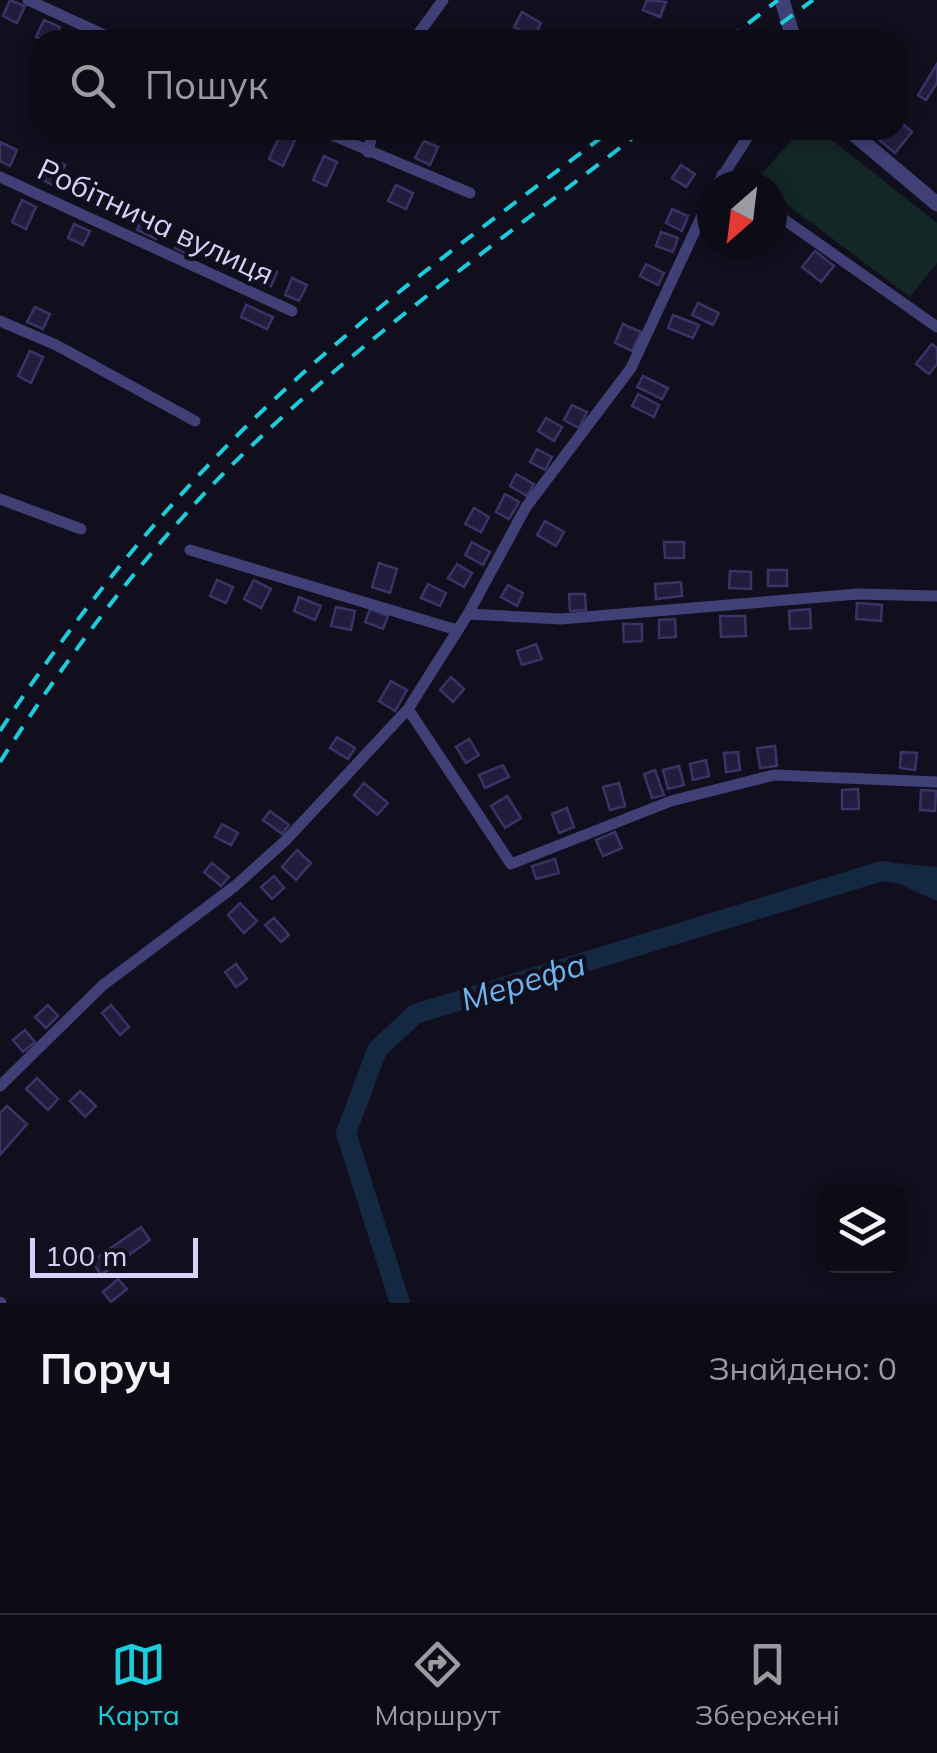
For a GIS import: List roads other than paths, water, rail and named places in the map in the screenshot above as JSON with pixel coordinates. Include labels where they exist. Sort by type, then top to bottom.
[{"type":"street","points":[[28,0],[93,30]]},
{"type":"street","points":[[421,30],[442,0]]},
{"type":"street","points":[[783,3],[791,30]]},
{"type":"street","points":[[342,140],[470,193]]},
{"type":"street","points":[[368,152],[371,140]]},
{"type":"street","points":[[726,170],[745,140]]},
{"type":"street","points":[[860,140],[937,204]]},
{"type":"street","name":"Робітнича вулиця","points":[[0,177],[292,311]]},
{"type":"street","points":[[787,222],[937,328]]},
{"type":"street","points":[[0,1086],[104,985],[235,886],[286,840],[408,709],[468,614],[526,507],[631,368],[697,226]]},
{"type":"street","points":[[0,321],[56,345],[195,421]]},
{"type":"street","points":[[0,499],[81,530]]},
{"type":"street","points":[[190,550],[458,630]]},
{"type":"street","points":[[468,614],[561,619],[858,594],[937,596]]},
{"type":"street","points":[[408,709],[511,864],[671,802],[774,776],[937,782]]},
{"type":"water","points":[[894,863],[937,867],[937,901],[899,884]]},
{"type":"waterway","name":"Мерефа","points":[[400,1303],[346,1133],[377,1050],[415,1014],[882,871],[937,880]]},
{"type":"railway","points":[[740,30],[778,0]]},
{"type":"railway","points":[[772,30],[813,0]]},
{"type":"railway","points":[[0,731],[64,638],[134,548],[250,423],[368,317],[598,140]]},
{"type":"railway","points":[[0,762],[122,589],[227,470],[356,353],[630,140]]}]
